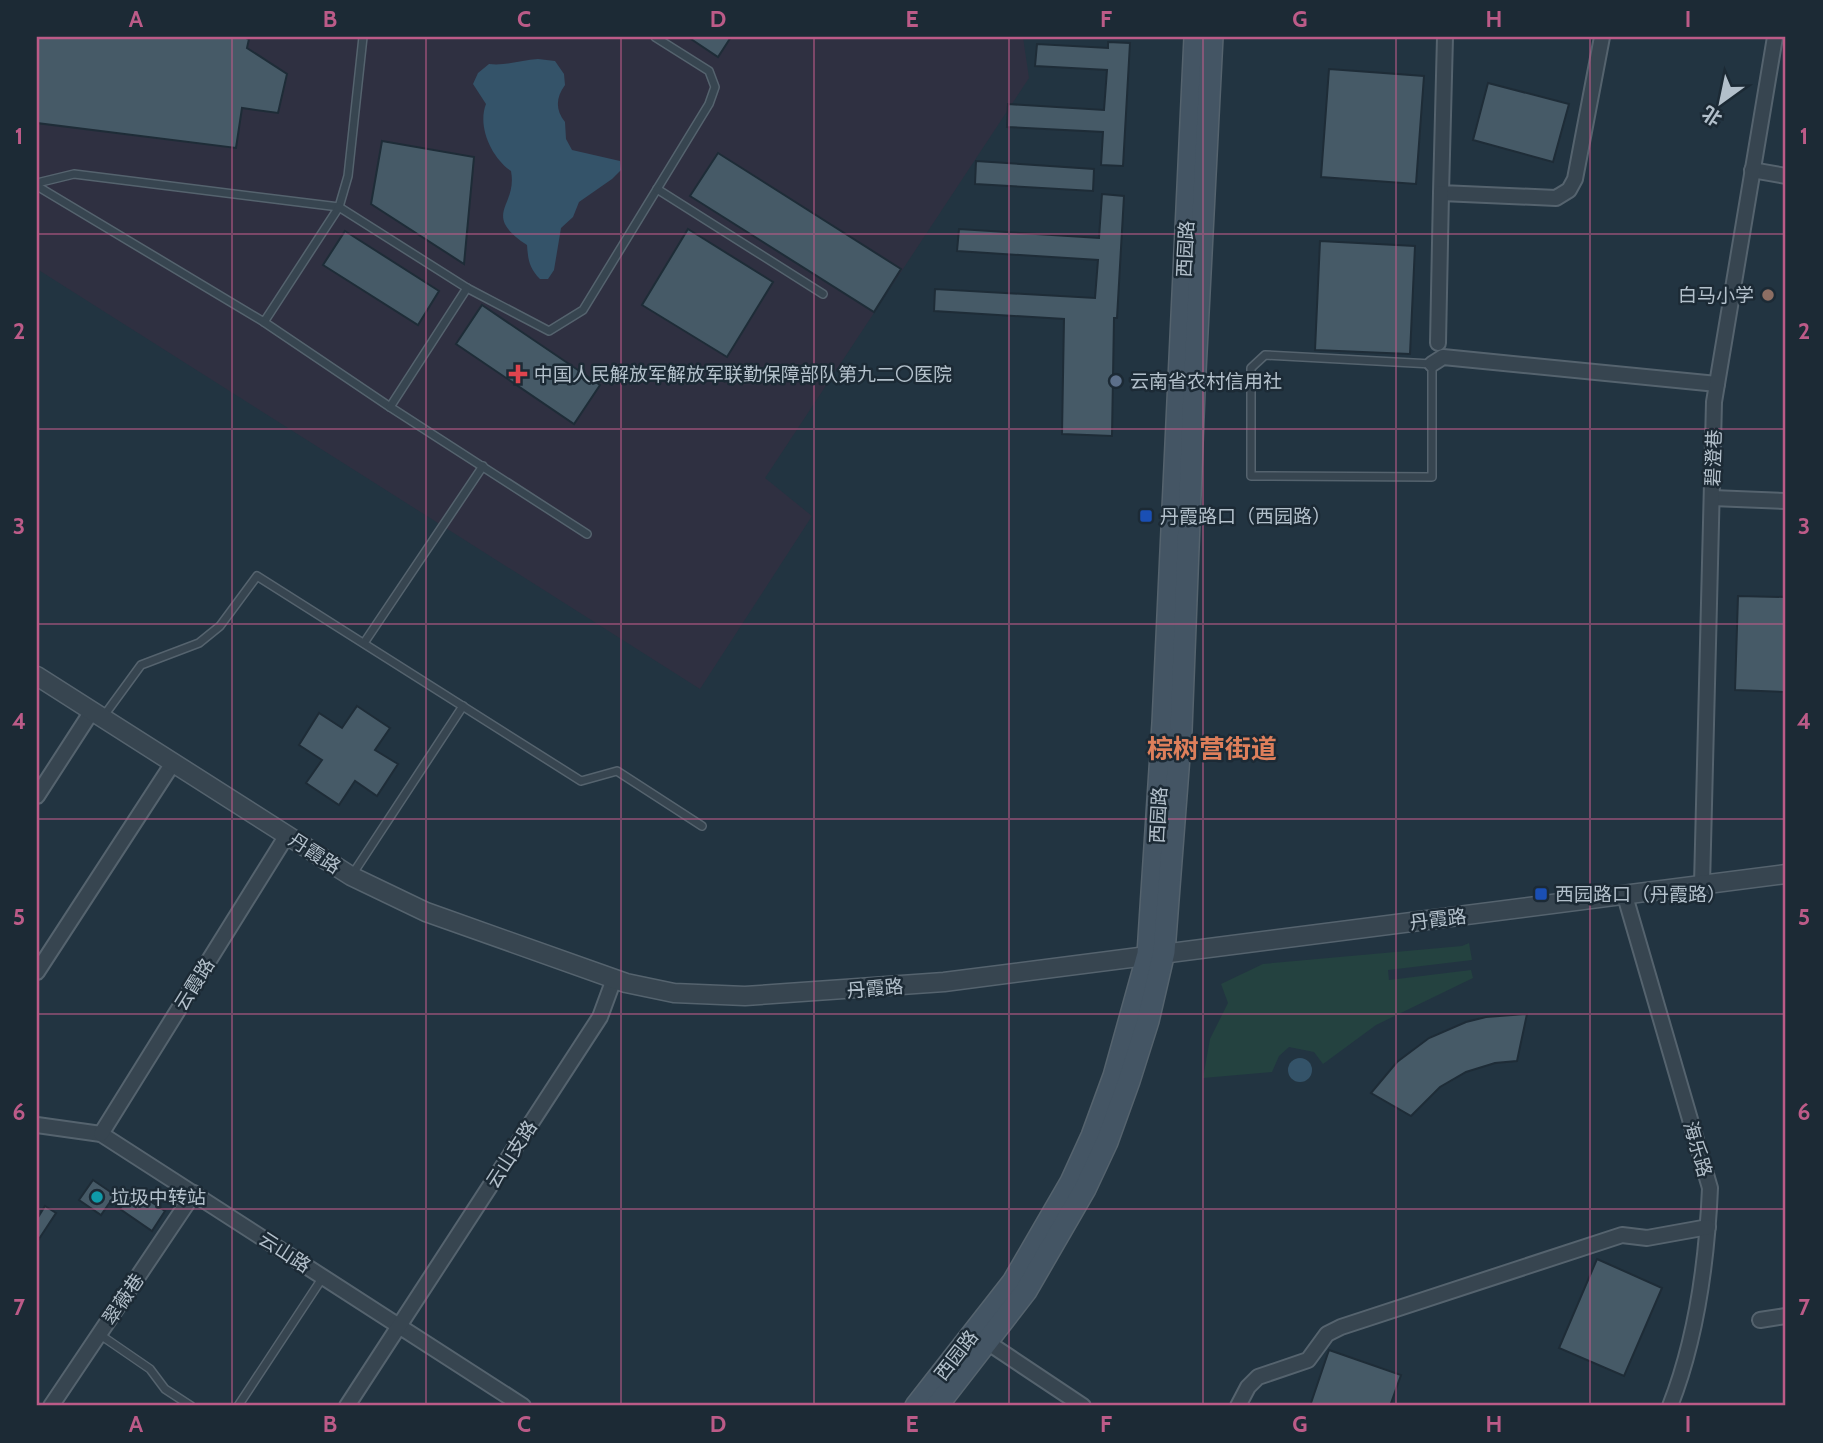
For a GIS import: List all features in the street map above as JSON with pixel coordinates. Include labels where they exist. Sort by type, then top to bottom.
[{"type":"main road","name":"西园路","points":[[916,1406],[1013,1282],[1071,1182],[1092,1136],[1156,953],[1163,723],[1195,37]]},
{"type":"main road","name":"西园路","points":[[937,1406],[1026,1291],[1058,1240],[1107,1142],[1148,1021],[1181,730],[1194,391],[1212,37]]},
{"type":"street","points":[[1438,343],[1445,37]]},
{"type":"street","points":[[1441,193],[1556,198],[1569,190],[1574,180],[1602,37]]},
{"type":"street","name":"碧澄巷","points":[[1702,885],[1714,402],[1775,37]]},
{"type":"street","points":[[1752,170],[1786,176]]},
{"type":"street","points":[[1432,364],[1443,357],[1717,384]]},
{"type":"street","points":[[1712,498],[1786,500]]},
{"type":"street","name":"丹霞路","points":[[37,676],[351,876],[426,912],[626,983],[674,993],[746,996],[944,982],[1786,874]]},
{"type":"street","points":[[37,796],[97,714]]},
{"type":"street","points":[[37,972],[173,763]]},
{"type":"street","name":"云霞路","points":[[101,1134],[287,835]]},
{"type":"street","name":"海乐路","points":[[1625,896],[1710,1188],[1708,1227],[1688,1347],[1670,1406]]},
{"type":"street","name":"云山支路","points":[[347,1406],[600,1017],[614,979]]},
{"type":"street","name":"云山路","points":[[37,1125],[101,1134],[523,1406]]},
{"type":"street","name":"翠薇巷","points":[[51,1406],[194,1193]]},
{"type":"street","points":[[1238,1406],[1248,1387],[1258,1377],[1308,1360],[1327,1334],[1341,1327],[1622,1235],[1647,1238],[1708,1227]]},
{"type":"street","points":[[1760,1320],[1786,1316]]},
{"type":"street","points":[[987,1342],[1083,1406]]},
{"type":"lane","points":[[264,322],[339,207],[348,176],[363,37]]},
{"type":"lane","points":[[37,184],[74,174],[339,207],[467,288],[549,331],[583,310],[709,104],[715,87],[709,71],[655,37]]},
{"type":"lane","points":[[37,184],[264,322],[587,534]]},
{"type":"lane","points":[[657,188],[824,294]]},
{"type":"lane","points":[[390,407],[467,288]]},
{"type":"lane","points":[[1265,355],[1432,364],[1432,477],[1251,476],[1251,368],[1265,355]]},
{"type":"lane","points":[[364,643],[483,466]]},
{"type":"lane","points":[[97,714],[142,665],[199,643],[220,626],[257,576],[581,781],[617,771],[702,826]]},
{"type":"lane","points":[[351,876],[463,706]]},
{"type":"lane","points":[[238,1406],[323,1277]]},
{"type":"lane","points":[[99,1334],[150,1369],[165,1389],[191,1406]]},
{"type":"shaded area","name":"中国人民解放军解放军联勤保障部队第九二〇医院","points":[[37,37],[1023,37],[1029,78],[765,478],[812,516],[700,689],[37,269]]},
{"type":"shaded area","points":[[538,59],[555,61],[564,74],[565,85],[558,99],[558,108],[565,122],[566,139],[572,150],[620,161],[621,170],[579,202],[573,217],[561,228],[554,270],[548,279],[540,279],[536,275],[530,263],[527,245],[506,225],[503,217],[512,183],[511,171],[498,158],[488,141],[483,122],[486,104],[473,84],[478,73],[489,64]]},
{"type":"shaded area","points":[[1300,1058],[1311,1065],[1312,1070],[1305,1081],[1300,1082],[1289,1075],[1288,1070],[1295,1059]]},
{"type":"green space","points":[[1469,943],[1472,960],[1388,970],[1389,980],[1471,970],[1473,978],[1376,1025],[1323,1064],[1314,1052],[1289,1047],[1279,1056],[1272,1072],[1203,1078],[1210,1039],[1228,1003],[1221,984],[1263,964],[1462,946]]},
{"type":"building","points":[[37,37],[243,37],[249,39],[247,48],[287,74],[278,113],[242,108],[236,148],[37,123]]},
{"type":"building","points":[[688,37],[731,37],[718,57]]},
{"type":"building","points":[[1108,42],[1130,43],[1123,166],[1101,165],[1103,132],[1007,127],[1008,104],[1104,110],[1107,70],[1035,66],[1037,44],[1108,48]]},
{"type":"building","points":[[1329,69],[1424,76],[1416,184],[1321,177]]},
{"type":"building","points":[[1488,83],[1569,104],[1553,162],[1473,140]]},
{"type":"building","points":[[382,141],[474,157],[464,264],[371,204]]},
{"type":"building","points":[[718,153],[901,269],[874,312],[690,196]]},
{"type":"building","points":[[976,161],[1094,169],[1093,191],[975,184]]},
{"type":"building","points":[[1102,194],[1124,196],[1117,318],[1114,318],[1112,436],[1062,434],[1064,319],[934,311],[935,289],[1095,298],[1098,260],[957,251],[959,229],[1099,238]]},
{"type":"building","points":[[688,229],[773,282],[727,357],[642,305]]},
{"type":"building","points":[[345,231],[439,291],[418,325],[323,265]]},
{"type":"building","points":[[1320,241],[1415,246],[1410,354],[1315,350]]},
{"type":"building","points":[[482,305],[600,385],[574,424],[456,344]]},
{"type":"building","points":[[1738,596],[1785,597],[1786,692],[1735,690]]},
{"type":"building","points":[[357,706],[390,728],[375,750],[398,764],[377,796],[355,781],[339,805],[306,783],[322,760],[299,745],[319,713],[342,728]]},
{"type":"building","points":[[1527,1014],[1517,1061],[1495,1063],[1466,1072],[1440,1087],[1411,1116],[1371,1093],[1397,1062],[1429,1038],[1466,1022],[1486,1017]]},
{"type":"building","name":"垃圾中转站","points":[[93,1180],[115,1195],[101,1215],[79,1200]]},
{"type":"building","points":[[133,1190],[165,1211],[152,1231],[120,1209]]},
{"type":"building","points":[[45,1206],[56,1213],[37,1242],[37,1219]]},
{"type":"building","points":[[1597,1259],[1662,1288],[1624,1376],[1559,1348]]},
{"type":"building","points":[[1329,1350],[1401,1375],[1390,1406],[1310,1406]]},
{"type":"place","name":"白马小学","points":[[1768,295]]},
{"type":"place","name":"中国人民解放军解放军联勤保障部队第九二〇医院","points":[[518,374]]},
{"type":"place","name":"云南省农村信用社","points":[[1116,381]]},
{"type":"place","name":"丹霞路口（西园路）","points":[[1146,516]]},
{"type":"place","name":"西园路口（丹霞路）","points":[[1541,894]]},
{"type":"place","name":"垃圾中转站","points":[[97,1197]]},
{"type":"district","name":"棕树营街道","points":[[1212,749]]}]
